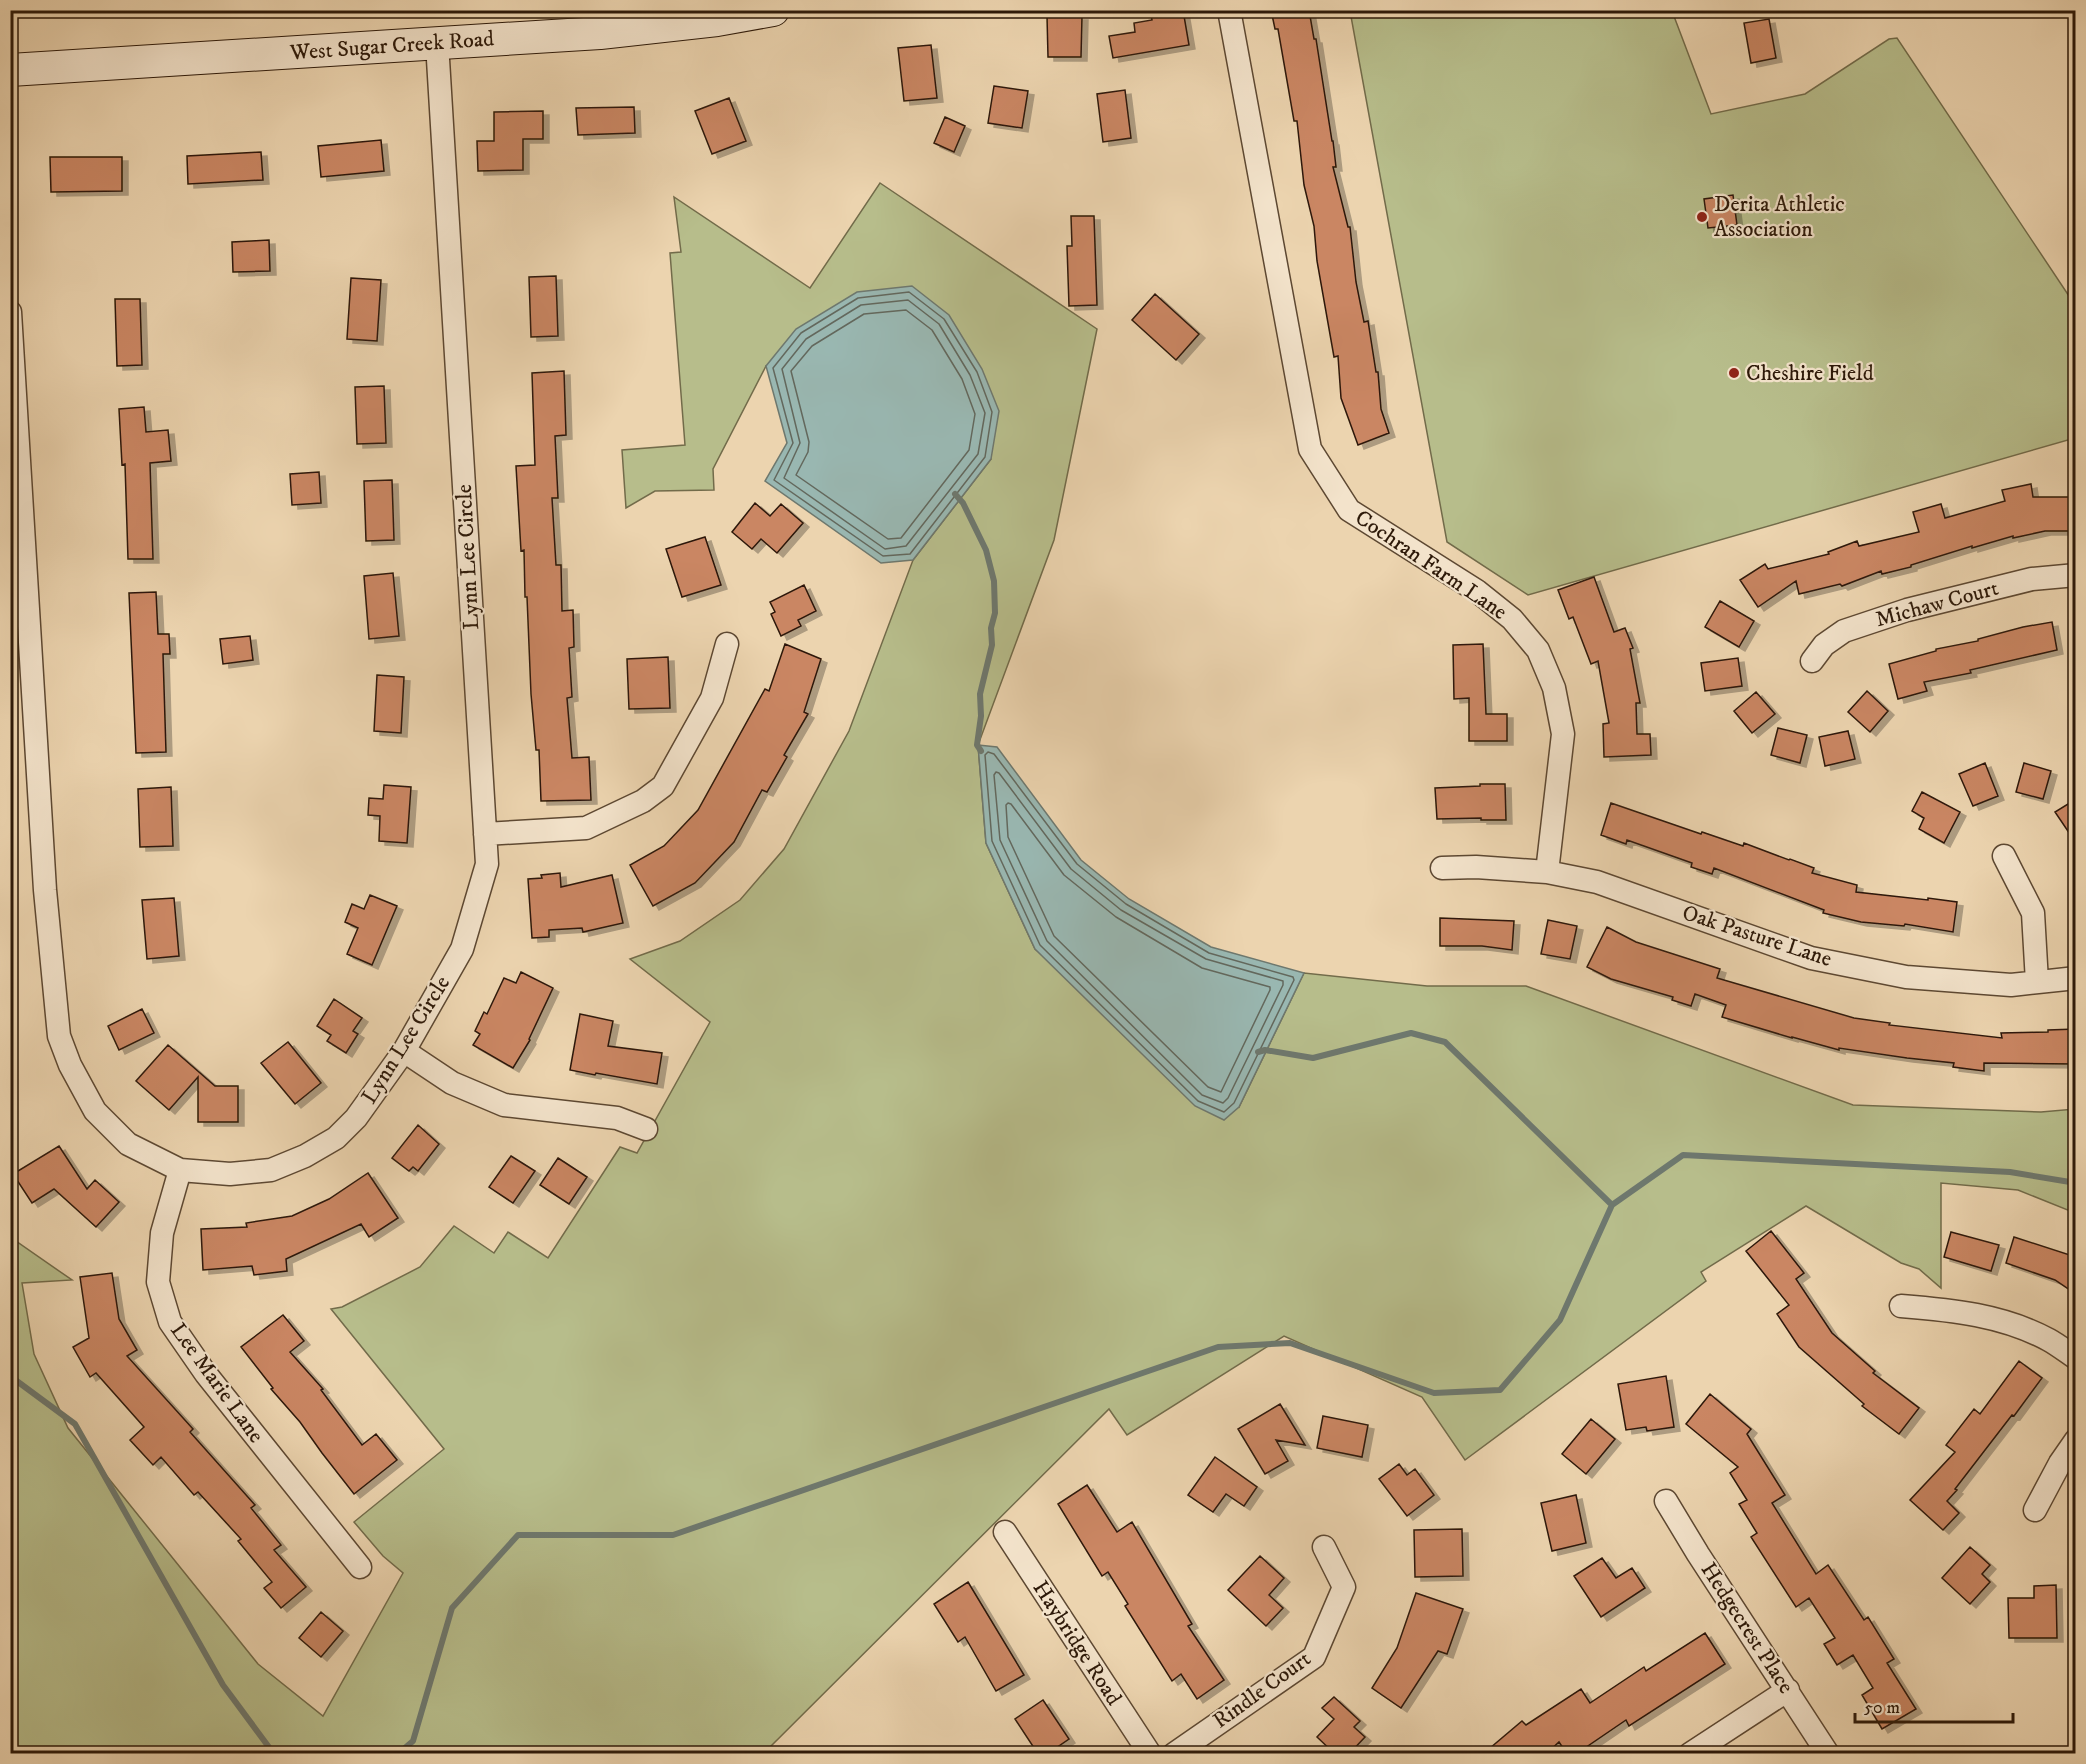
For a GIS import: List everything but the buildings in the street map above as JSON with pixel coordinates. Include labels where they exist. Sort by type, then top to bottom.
[{"type":"main road","name":"West Sugar Creek Road","points":[[10,70],[600,33],[717,20],[773,10]]},
{"type":"street","name":"Cochran Farm Lane","points":[[1230,10],[1310,449],[1349,510],[1477,591],[1512,619],[1538,650],[1554,688],[1563,734],[1547,872]]},
{"type":"street","name":"Lynn Lee Circle","points":[[10,312],[45,890],[59,1036],[70,1065],[95,1111],[128,1144],[180,1170],[230,1174],[271,1170],[305,1156],[336,1138],[356,1118],[404,1051],[462,949],[487,864],[437,43]]},
{"type":"street","name":"Michaw Court","points":[[1812,661],[1824,645],[1844,631],[1906,610],[2032,579],[2076,575]]},
{"type":"street","points":[[485,834],[586,828],[619,814],[663,786],[712,698],[727,644]]},
{"type":"street","points":[[2004,856],[2033,913],[2037,982]]},
{"type":"street","name":"Oak Pasture Lane","points":[[1442,868],[1476,867],[1547,872],[1607,885],[1811,958],[1906,977],[2011,985],[2076,978]]},
{"type":"street","points":[[404,1051],[452,1083],[504,1106],[617,1118],[646,1129]]},
{"type":"street","name":"Lee Marie Lane","points":[[180,1170],[162,1233],[158,1282],[170,1322],[206,1374],[360,1567]]},
{"type":"street","points":[[1901,1306],[1954,1310],[1991,1317],[2049,1340],[2076,1358]]},
{"type":"street","points":[[2035,1510],[2060,1463],[2076,1440]]},
{"type":"street","name":"Hedgecrest Place","points":[[1666,1501],[1828,1754]]},
{"type":"street","name":"Haybridge Road","points":[[1005,1532],[1150,1754]]},
{"type":"street","name":"Rindle Court","points":[[1174,1754],[1314,1657],[1344,1587],[1324,1546]]},
{"type":"street","points":[[1690,1754],[1788,1689]]},
{"type":"green space","name":"Derita Athletic Association","points":[[1350,11],[1672,11],[1711,114],[1805,94],[1889,39],[1897,38],[2075,305],[2075,438],[1528,595],[1447,542]]},
{"type":"green space","points":[[880,183],[1097,329],[1054,540],[978,745],[986,843],[1035,949],[1239,1107],[1304,973],[1427,986],[1526,986],[1853,1105],[2041,1112],[2075,1109],[2075,1213],[2018,1190],[1941,1183],[1941,1288],[1919,1269],[1901,1263],[1806,1206],[1701,1272],[1706,1281],[1465,1460],[1422,1397],[1284,1336],[1127,1435],[1109,1409],[764,1753],[11,1753],[10,1237],[72,1280],[22,1283],[34,1354],[68,1428],[258,1664],[323,1716],[403,1573],[383,1556],[354,1522],[444,1449],[331,1309],[342,1307],[420,1267],[454,1226],[494,1253],[508,1232],[548,1258],[620,1147],[637,1153],[710,1022],[630,959],[680,941],[740,900],[784,849],[849,731],[913,560],[991,459],[766,366],[713,469],[714,490],[655,491],[626,508],[622,450],[685,445],[670,253],[681,252],[674,197],[810,288]]},
{"type":"water","points":[[912,286],[949,315],[982,369],[999,411],[991,459],[913,560],[881,563],[765,481],[787,443],[766,366],[796,329],[857,292]]},
{"type":"water","points":[[978,745],[997,747],[1081,860],[1129,899],[1211,947],[1304,973],[1239,1107],[1224,1120],[1195,1106],[1035,949],[986,843]]},
{"type":"waterway","points":[[955,494],[963,503],[986,550],[994,581],[995,613],[991,628],[992,645],[980,694],[981,716],[977,745],[981,751]]},
{"type":"waterway","points":[[1258,1052],[1265,1050],[1313,1058],[1411,1033],[1445,1042],[1612,1205]]},
{"type":"waterway","points":[[398,1754],[413,1741],[452,1608],[518,1535],[673,1535],[1218,1347],[1290,1343],[1434,1393],[1500,1390],[1560,1320],[1612,1205],[1683,1155],[2010,1172],[2076,1183]]},
{"type":"waterway","points":[[10,1376],[75,1424],[223,1685],[274,1754]]},
{"type":"place","name":"Derita Athletic Association","points":[[1702,217]]},
{"type":"place","name":"Cheshire Field","points":[[1734,373]]}]
